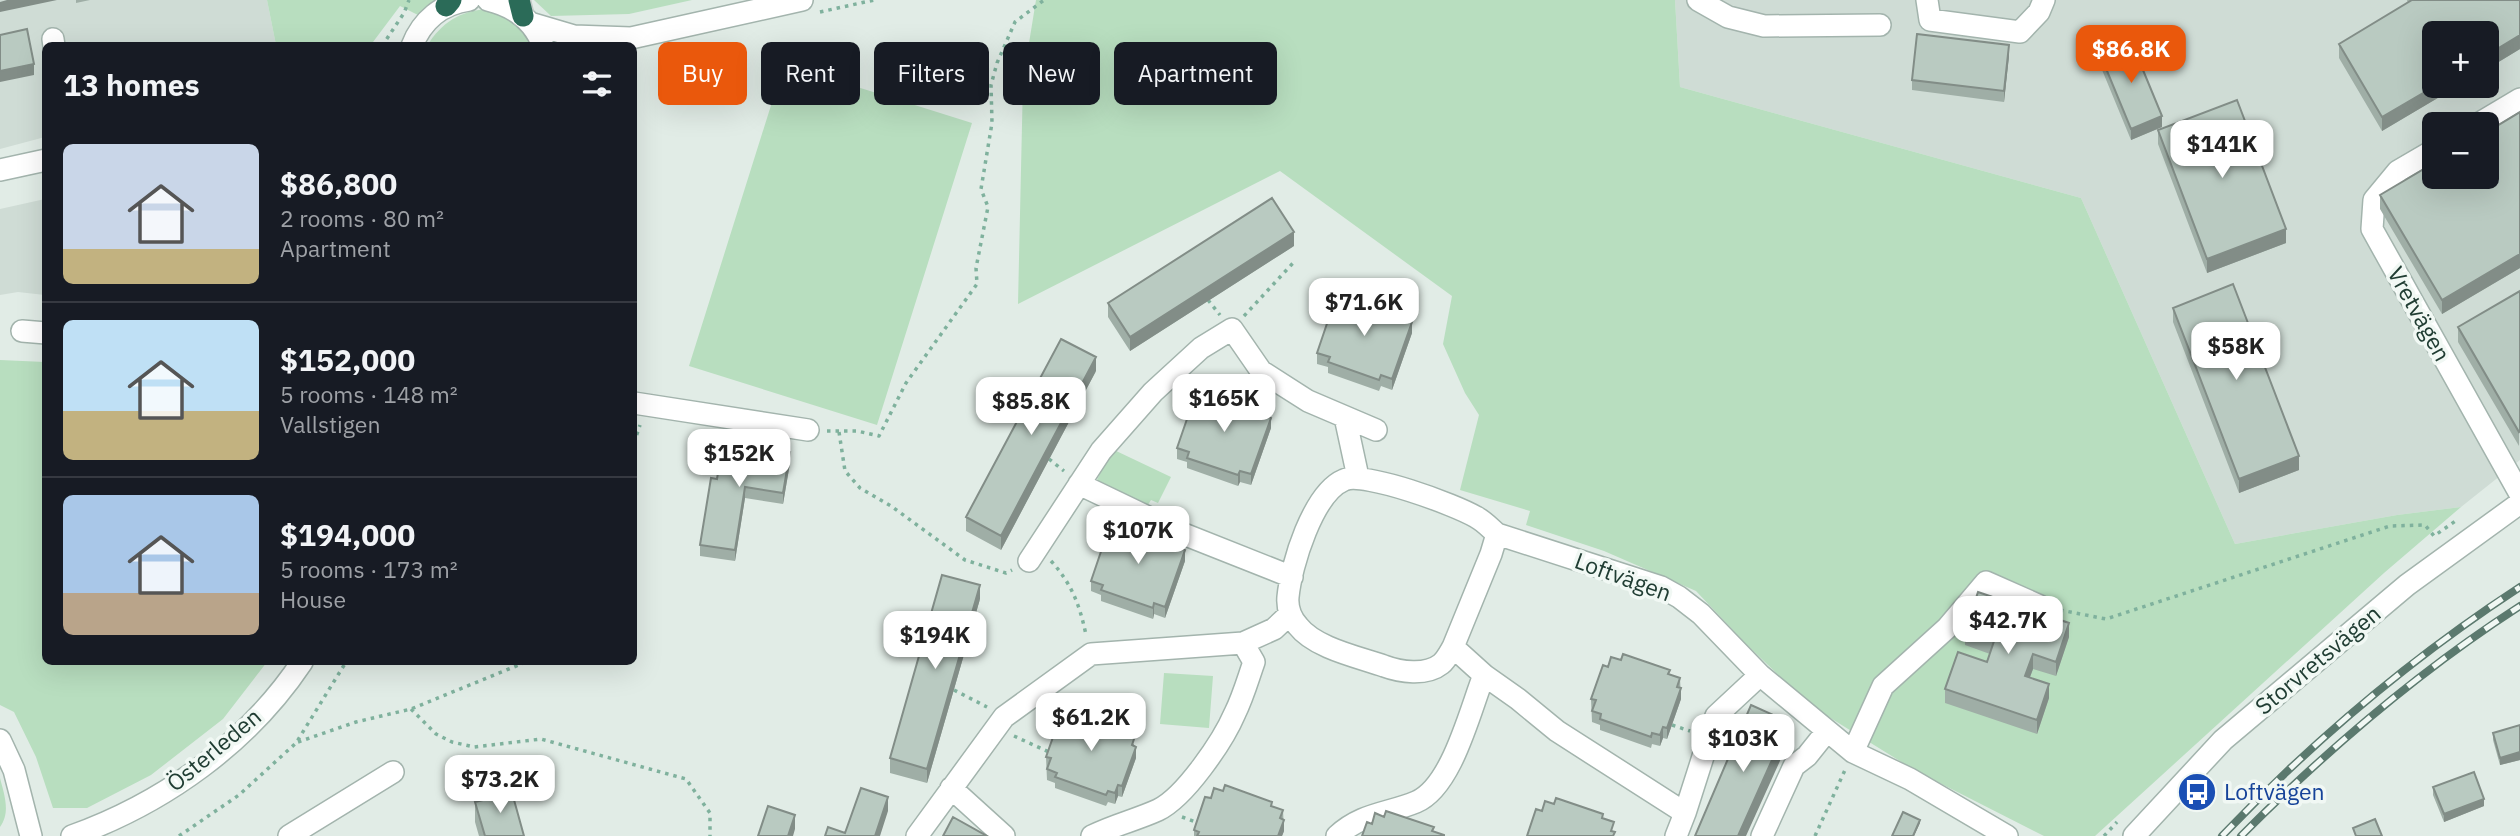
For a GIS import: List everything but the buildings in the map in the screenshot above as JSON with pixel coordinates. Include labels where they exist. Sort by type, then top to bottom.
[{"type":"street","points":[[414,42],[423,25],[448,3],[469,0]]},
{"type":"street","points":[[488,0],[574,36],[624,42],[747,6],[802,0]]},
{"type":"street","points":[[1698,0],[1728,17],[1764,26],[1880,25]]},
{"type":"street","points":[[1927,0],[1930,20],[2020,32],[2039,12],[2044,0]]},
{"type":"street","points":[[524,13],[541,42]]},
{"type":"street","points":[[2498,112],[2520,99]]},
{"type":"street","name":"Vretvägen","points":[[2422,157],[2398,171],[2374,200],[2372,229],[2520,494]]},
{"type":"street","points":[[0,170],[42,161]]},
{"type":"street","points":[[1034,554],[1101,451],[1153,392],[1201,348],[1232,329],[1261,370],[1308,401],[1376,430]]},
{"type":"street","points":[[22,331],[42,333]]},
{"type":"street","points":[[637,403],[808,430]]},
{"type":"street","points":[[1345,417],[1358,477],[1345,479],[1328,490],[1317,506],[1297,556],[1287,599],[1290,614],[1299,628],[1315,641],[1394,669],[1419,672],[1442,664],[1453,647],[1497,534]]},
{"type":"street","name":"Loftvägen","points":[[1358,477],[1432,498],[1477,517],[1497,534],[1661,587],[1701,614],[1760,675],[1853,752],[1910,779],[2007,836]]},
{"type":"street","points":[[1079,484],[1181,533],[1292,577]]},
{"type":"street","name":"Storvretsvägen","points":[[2134,836],[2223,740],[2407,585],[2520,503]]},
{"type":"street","points":[[1853,752],[1882,686],[1947,628],[1986,582],[2040,606]]},
{"type":"street","points":[[917,836],[1000,722],[1090,654],[1243,643],[1273,629],[1290,614]]},
{"type":"street","points":[[1092,836],[1113,825],[1160,809],[1184,789],[1212,753],[1235,714],[1254,662],[1243,643]]},
{"type":"street","points":[[1453,647],[1484,675],[1557,731],[1685,813]]},
{"type":"street","name":"Österleden","points":[[72,836],[138,809],[184,781],[240,734],[289,681],[300,665]]},
{"type":"street","points":[[1337,836],[1366,816],[1418,801],[1433,792],[1446,775],[1484,675]]},
{"type":"street","points":[[1676,836],[1716,716],[1760,675]]},
{"type":"street","points":[[1762,836],[1794,766],[1807,756],[1827,731]]},
{"type":"street","points":[[0,740],[15,770],[31,836]]},
{"type":"street","points":[[289,836],[393,772]]},
{"type":"street","points":[[951,788],[1004,836]]},
{"type":"path","points":[[385,42],[404,13],[409,0]]},
{"type":"path","points":[[808,430],[857,431],[879,436],[906,383],[977,285],[976,268],[988,207],[981,189],[992,123],[991,85],[1014,22],[1044,0]]},
{"type":"path","points":[[1208,300],[1232,329],[1293,263]]},
{"type":"path","points":[[839,432],[845,471],[860,488],[891,506],[965,560],[1006,573],[1034,554],[1062,573],[1080,606],[1090,654]]},
{"type":"path","points":[[2040,606],[2106,619],[2390,526],[2425,525],[2434,536],[2457,521]]},
{"type":"path","points":[[179,836],[239,795],[296,743],[344,665]]},
{"type":"path","points":[[296,743],[356,722],[411,709],[519,665]]},
{"type":"path","points":[[954,690],[968,695],[1000,722],[1051,753]]},
{"type":"path","points":[[411,709],[436,734],[452,742],[474,747],[541,739],[686,779],[710,813],[710,836]]},
{"type":"path","points":[[1815,836],[1853,752]]},
{"type":"shaded area","points":[[0,0],[267,0],[275,42],[42,42],[42,138],[0,149]]},
{"type":"shaded area","points":[[1675,0],[2520,0],[2520,460],[2461,507],[2397,515],[2235,544],[2081,198],[1680,87]]},
{"type":"shaded area","points":[[42,200],[42,295],[18,292],[0,295],[0,209]]},
{"type":"green space","points":[[267,0],[435,0],[418,15],[400,6],[373,42],[275,42]]},
{"type":"green space","points":[[534,0],[692,0],[629,14],[551,16]]},
{"type":"green space","points":[[1036,0],[1675,0],[1680,87],[2081,198],[2235,544],[2397,515],[2461,507],[2384,573],[2095,836],[2044,836],[1916,771],[1811,706],[1745,643],[1696,591],[1604,551],[1526,525],[1530,511],[1460,490],[1479,415],[1465,393],[1443,344],[1452,296],[1280,171],[1018,304],[1022,105],[1100,105],[1100,42],[1029,42]]},
{"type":"green space","points":[[487,9],[512,17],[532,42],[430,42],[445,24],[468,12]]},
{"type":"green space","points":[[860,88],[874,92],[874,105],[915,105],[972,123],[877,425],[689,366],[771,105],[860,105]]},
{"type":"green space","points":[[0,360],[42,362],[42,665],[265,665],[223,719],[151,775],[87,808],[53,808],[36,757],[14,712],[0,705]]},
{"type":"green space","points":[[1112,449],[1171,477],[1158,503],[1151,500],[1146,508],[1095,484]]},
{"type":"green space","points":[[1164,673],[1213,676],[1209,728],[1160,724]]},
{"type":"green space","points":[[0,778],[6,809],[0,827]]},
{"type":"railway","points":[[2222,836],[2291,767],[2364,703],[2440,643],[2520,587]]},
{"type":"railway","points":[[2241,836],[2306,773],[2374,714],[2446,657],[2520,606]]},
{"type":"place","name":"Loftvägen","points":[[2197,792]]}]
